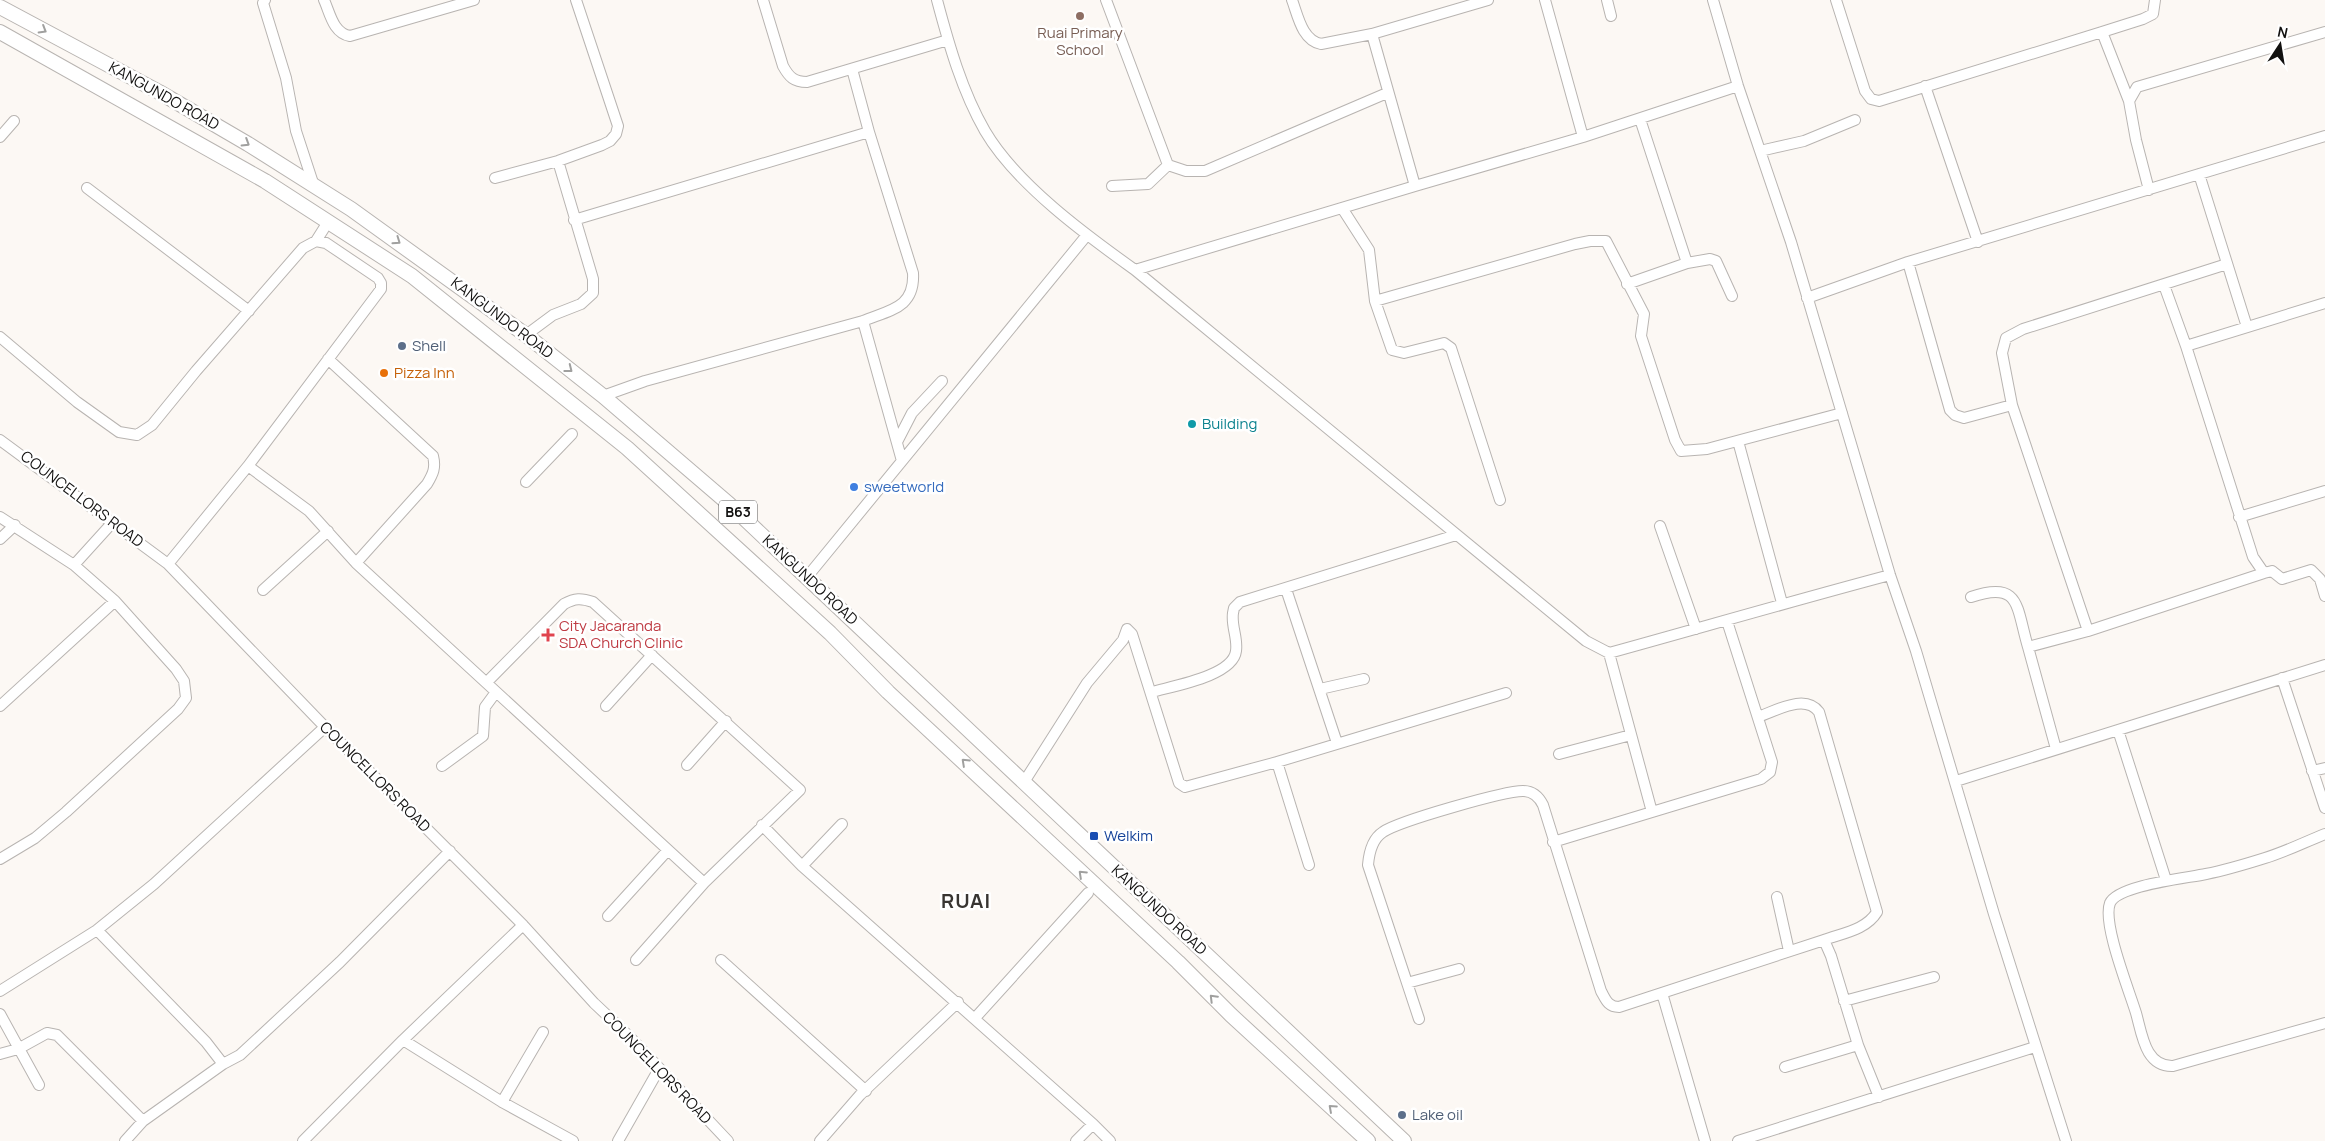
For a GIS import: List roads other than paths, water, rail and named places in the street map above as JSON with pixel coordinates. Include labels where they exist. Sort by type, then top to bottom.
[{"type":"highway","name":"KANGUNDO ROAD","points":[[0,6],[159,92],[314,186],[424,259],[526,335],[603,396],[729,504],[1404,1141]]},
{"type":"highway","name":"KANGUNDO ROAD","points":[[0,32],[265,181],[412,276],[627,448],[830,633],[888,692],[1178,962],[1230,1015],[1368,1141]]},
{"type":"highway","points":[[265,181],[273,160]]},
{"type":"highway","points":[[364,245],[377,227]]},
{"type":"highway","points":[[412,276],[424,259]]},
{"type":"street","points":[[265,0],[263,3],[286,78],[296,131],[314,186]]},
{"type":"street","points":[[324,0],[336,28],[342,34],[350,36],[474,0]]},
{"type":"street","points":[[495,178],[558,162],[610,141],[616,134],[618,126],[576,0]]},
{"type":"street","points":[[763,0],[783,66],[787,75],[795,81],[807,82],[948,40]]},
{"type":"street","points":[[937,0],[948,40],[967,93],[986,132],[1026,181],[1087,235],[1135,270],[1586,641],[1609,653],[1727,621],[1782,603],[1890,576]]},
{"type":"street","points":[[1106,0],[1168,164],[1186,171],[1205,171],[1387,93]]},
{"type":"street","points":[[1292,0],[1305,34],[1313,42],[1321,44],[1372,34],[1488,0]]},
{"type":"street","points":[[1545,0],[1583,137]]},
{"type":"street","points":[[1607,0],[1611,16]]},
{"type":"street","points":[[1713,0],[1738,86],[1807,298],[1890,576],[1956,781],[2035,1047],[2066,1141]]},
{"type":"street","points":[[1836,0],[1867,95],[1879,101],[2143,19],[2153,14],[2155,0]]},
{"type":"street","points":[[2102,32],[2129,101],[2136,140],[2149,190]]},
{"type":"street","points":[[2129,101],[2133,92],[2141,85],[2325,32]]},
{"type":"street","points":[[1372,34],[1387,93],[1415,186]]},
{"type":"street","points":[[603,396],[645,381],[863,321],[897,308],[907,300],[912,292],[913,273],[869,132],[852,69]]},
{"type":"street","points":[[1135,270],[1583,137],[1738,86]]},
{"type":"street","points":[[1925,86],[1978,242]]},
{"type":"street","points":[[1640,119],[1687,263]]},
{"type":"street","points":[[1760,151],[1804,141],[1855,120]]},
{"type":"street","points":[[0,137],[14,121]]},
{"type":"street","points":[[574,220],[869,132]]},
{"type":"street","points":[[1807,298],[1908,262],[2325,136]]},
{"type":"street","points":[[526,335],[553,315],[581,304],[593,293],[593,279],[558,162]]},
{"type":"street","points":[[1112,186],[1148,184],[1168,164]]},
{"type":"street","points":[[2199,174],[2247,327]]},
{"type":"street","points":[[87,188],[249,311]]},
{"type":"street","points":[[1342,208],[1368,250],[1375,301],[1392,350],[1404,353],[1444,344],[1450,348],[1500,500]]},
{"type":"street","points":[[0,337],[98,417],[119,432],[137,435],[152,425],[293,258],[303,248],[316,241],[328,222]]},
{"type":"street","points":[[807,577],[1087,235]]},
{"type":"street","points":[[168,564],[248,466],[378,293],[382,283],[378,278],[344,253],[326,243],[316,241]]},
{"type":"street","points":[[1375,301],[1590,241],[1606,241],[1644,314],[1641,336],[1675,440],[1681,451],[1707,449],[1842,413]]},
{"type":"street","points":[[1627,284],[1687,263],[1710,258],[1716,261],[1732,296]]},
{"type":"street","points":[[1908,262],[1950,410],[1955,415],[1964,418],[2012,405]]},
{"type":"street","points":[[2088,631],[2012,405],[2002,353],[2006,338],[2023,329],[2226,264]]},
{"type":"street","points":[[2164,284],[2186,346],[2239,517],[2253,557],[2264,573]]},
{"type":"street","points":[[2186,346],[2325,303]]},
{"type":"street","points":[[863,321],[902,461]]},
{"type":"street","points":[[328,359],[433,456],[435,464],[434,474],[427,484],[356,563]]},
{"type":"street","points":[[897,442],[912,413],[942,381]]},
{"type":"street","points":[[526,482],[572,434]]},
{"type":"street","name":"COUNCELLORS ROAD","points":[[0,440],[168,564],[325,727],[523,925],[594,1003],[728,1141]]},
{"type":"street","points":[[1738,441],[1782,603]]},
{"type":"street","points":[[248,466],[309,511],[356,563],[704,883]]},
{"type":"street","points":[[2239,517],[2325,492]]},
{"type":"street","points":[[0,517],[74,565],[115,600],[176,668],[184,681],[186,698],[178,709],[66,812],[35,838],[0,858]]},
{"type":"street","points":[[74,565],[113,522]]},
{"type":"street","points":[[0,539],[15,526]]},
{"type":"street","points":[[1660,526],[1696,629]]},
{"type":"street","points":[[263,590],[328,531]]},
{"type":"street","points":[[1152,692],[1190,682],[1228,666],[1235,658],[1236,650],[1232,618],[1234,608],[1240,602],[1456,535]]},
{"type":"street","points":[[2028,646],[2088,631],[2272,570],[2282,579],[2311,570],[2320,579],[2325,596]]},
{"type":"street","points":[[1286,589],[1337,743]]},
{"type":"street","points":[[1971,597],[1991,590],[2007,592],[2014,599],[2056,749]]},
{"type":"street","points":[[487,682],[564,604],[573,599],[582,598],[593,602],[800,790],[704,883],[636,960]]},
{"type":"street","points":[[0,706],[115,600]]},
{"type":"street","points":[[1553,842],[1766,776],[1770,772],[1772,762],[1727,621]]},
{"type":"street","points":[[1024,782],[1087,683],[1123,640],[1127,629],[1132,634],[1152,692],[1179,783],[1183,786],[1276,762],[1506,693]]},
{"type":"street","points":[[1609,653],[1652,812]]},
{"type":"street","points":[[606,706],[652,655]]},
{"type":"street","points":[[1956,781],[2325,665]]},
{"type":"street","points":[[2282,678],[2325,808]]},
{"type":"street","points":[[1320,689],[1364,679]]},
{"type":"street","points":[[442,766],[483,736],[485,707],[496,692]]},
{"type":"street","points":[[1419,1019],[1368,865],[1369,851],[1377,838],[1390,828],[1442,811],[1508,793],[1524,791],[1533,793],[1540,798],[1601,992],[1613,1007],[1619,1007],[1824,940],[1862,927],[1871,921],[1877,912],[1819,712],[1815,706],[1806,702],[1758,717]]},
{"type":"street","points":[[687,765],[726,721]]},
{"type":"street","points":[[0,992],[96,930],[154,884],[325,727]]},
{"type":"street","points":[[2118,730],[2166,880]]},
{"type":"street","points":[[1560,754],[1631,735]]},
{"type":"street","points":[[1276,762],[1308,865]]},
{"type":"street","points":[[2312,771],[2325,768]]},
{"type":"street","points":[[802,866],[842,824]]},
{"type":"street","points":[[762,825],[802,866],[958,1002],[1110,1141]]},
{"type":"street","points":[[2325,834],[2268,857],[2207,874],[2166,880],[2120,894],[2112,900],[2108,910],[2112,936],[2142,1033],[2152,1059],[2157,1064],[2173,1066],[2325,1023]]},
{"type":"street","points":[[608,916],[668,850]]},
{"type":"street","points":[[125,1141],[143,1121],[223,1064],[240,1055],[340,962],[450,851]]},
{"type":"street","points":[[975,1018],[1088,893]]},
{"type":"street","points":[[1777,897],[1789,951]]},
{"type":"street","points":[[303,1141],[403,1040],[523,925]]},
{"type":"street","points":[[96,930],[206,1042],[223,1064]]},
{"type":"street","points":[[1824,940],[1831,956],[1858,1046],[1879,1096]]},
{"type":"street","points":[[721,960],[866,1091]]},
{"type":"street","points":[[1407,983],[1459,968]]},
{"type":"street","points":[[1844,1000],[1934,977]]},
{"type":"street","points":[[1662,992],[1705,1141]]},
{"type":"street","points":[[820,1141],[866,1091],[958,1002]]},
{"type":"street","points":[[0,1014],[39,1085]]},
{"type":"street","points":[[502,1102],[543,1032]]},
{"type":"street","points":[[0,1054],[18,1049],[47,1033],[57,1035],[143,1121]]},
{"type":"street","points":[[403,1040],[502,1102],[573,1141]]},
{"type":"street","points":[[1785,1067],[1858,1046]]},
{"type":"street","points":[[1738,1141],[2035,1047]]},
{"type":"street","points":[[618,1141],[659,1068]]},
{"type":"street","points":[[1076,1141],[1093,1124]]},
{"type":"place","name":"Ruai Primary School","points":[[1080,16]]},
{"type":"place","name":"Shell","points":[[402,346]]},
{"type":"place","name":"Pizza Inn","points":[[384,373]]},
{"type":"place","name":"Building","points":[[1192,424]]},
{"type":"place","name":"sweetworld","points":[[854,487]]},
{"type":"place","name":"City Jacaranda SDA Church Clinic","points":[[548,635]]},
{"type":"place","name":"Welkim","points":[[1094,836]]},
{"type":"place","name":"Lake oil","points":[[1402,1115]]},
{"type":"district","name":"RUAI","points":[[966,901]]}]
